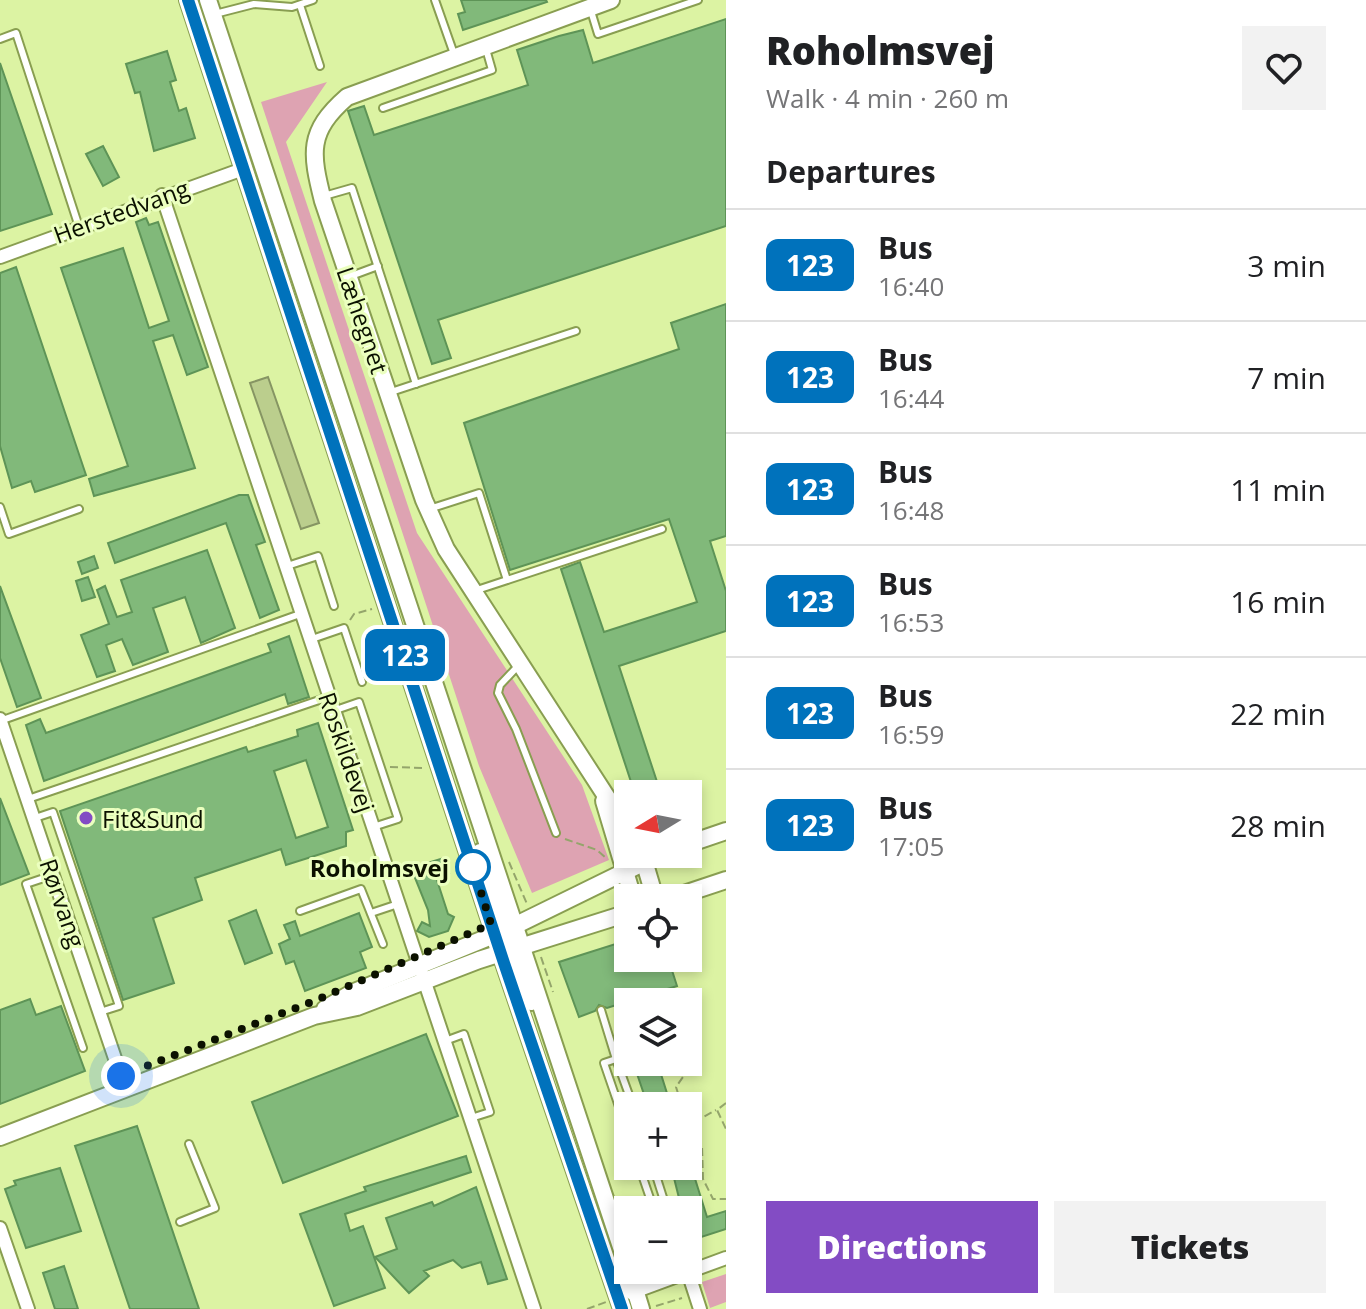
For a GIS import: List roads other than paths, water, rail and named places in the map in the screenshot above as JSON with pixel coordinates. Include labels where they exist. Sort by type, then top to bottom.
[{"type":"main road","points":[[188,0],[452,798],[566,1078],[614,1226]]},
{"type":"main road","name":"Læhegnet","points":[[597,3],[347,97],[327,114],[313,152],[322,197],[428,509],[446,549],[614,807]]},
{"type":"main road","points":[[210,8],[506,930],[567,1143],[620,1304]]},
{"type":"main road","name":"Læhegnet","points":[[600,784],[614,849]]},
{"type":"main road","points":[[702,839],[726,831]]},
{"type":"main road","points":[[0,1137],[314,1016],[357,1007],[618,868]]},
{"type":"main road","name":"Læhegnet","points":[[618,868],[626,884]]},
{"type":"main road","points":[[702,888],[726,880]]},
{"type":"main road","points":[[422,973],[614,917]]},
{"type":"main road","points":[[567,1143],[592,1198],[622,1283],[636,1291]]},
{"type":"main road","points":[[633,1284],[648,1307]]},
{"type":"street","name":"Herstedvang","points":[[0,257],[162,195],[243,169]]},
{"type":"street","name":"Roskildevej","points":[[162,195],[534,1309]]},
{"type":"street","name":"Rørvang","points":[[0,720],[125,1088]]},
{"type":"street","points":[[0,1228],[28,1309]]},
{"type":"street","points":[[702,1266],[726,1258]]},
{"type":"street","points":[[620,1304],[636,1291],[654,1284]]},
{"type":"street","points":[[692,1284],[700,1309]]},
{"type":"lane","points":[[210,8],[254,4],[292,7],[313,0]]},
{"type":"lane","points":[[435,0],[456,57]]},
{"type":"lane","points":[[597,3],[598,34],[698,0]]},
{"type":"lane","points":[[300,5],[320,66]]},
{"type":"lane","points":[[0,39],[16,33],[79,227]]},
{"type":"lane","points":[[383,108],[492,70],[485,46]]},
{"type":"lane","points":[[322,197],[352,188],[416,384]]},
{"type":"lane","points":[[349,277],[378,266]]},
{"type":"lane","points":[[388,393],[576,331]]},
{"type":"lane","points":[[428,509],[479,493],[507,580]]},
{"type":"lane","points":[[0,507],[9,534],[79,509]]},
{"type":"lane","points":[[474,592],[662,529]]},
{"type":"lane","points":[[284,567],[318,556],[334,606]]},
{"type":"lane","points":[[0,720],[300,614]]},
{"type":"lane","points":[[309,640],[344,628],[362,682]]},
{"type":"lane","points":[[521,664],[500,685],[498,693],[516,729],[556,833]]},
{"type":"lane","points":[[28,799],[328,697]]},
{"type":"lane","points":[[333,711],[359,702],[398,819],[373,827]]},
{"type":"lane","points":[[35,818],[53,812],[114,991],[119,1006],[100,1012]]},
{"type":"lane","points":[[54,875],[26,884],[83,1048]]},
{"type":"lane","points":[[300,911],[361,889],[383,944]]},
{"type":"lane","points":[[371,913],[399,904]]},
{"type":"lane","points":[[601,1010],[614,1052]]},
{"type":"lane","points":[[445,1041],[464,1034],[486,1099],[490,1112],[471,1118]]},
{"type":"lane","points":[[614,1060],[604,1063],[614,1092]]},
{"type":"lane","points":[[180,1222],[215,1208],[189,1144]]},
{"type":"place","name":"Fit&Sund","points":[[86,818]]},
{"type":"place","name":"Roholmsvej","points":[[473,867]]}]
